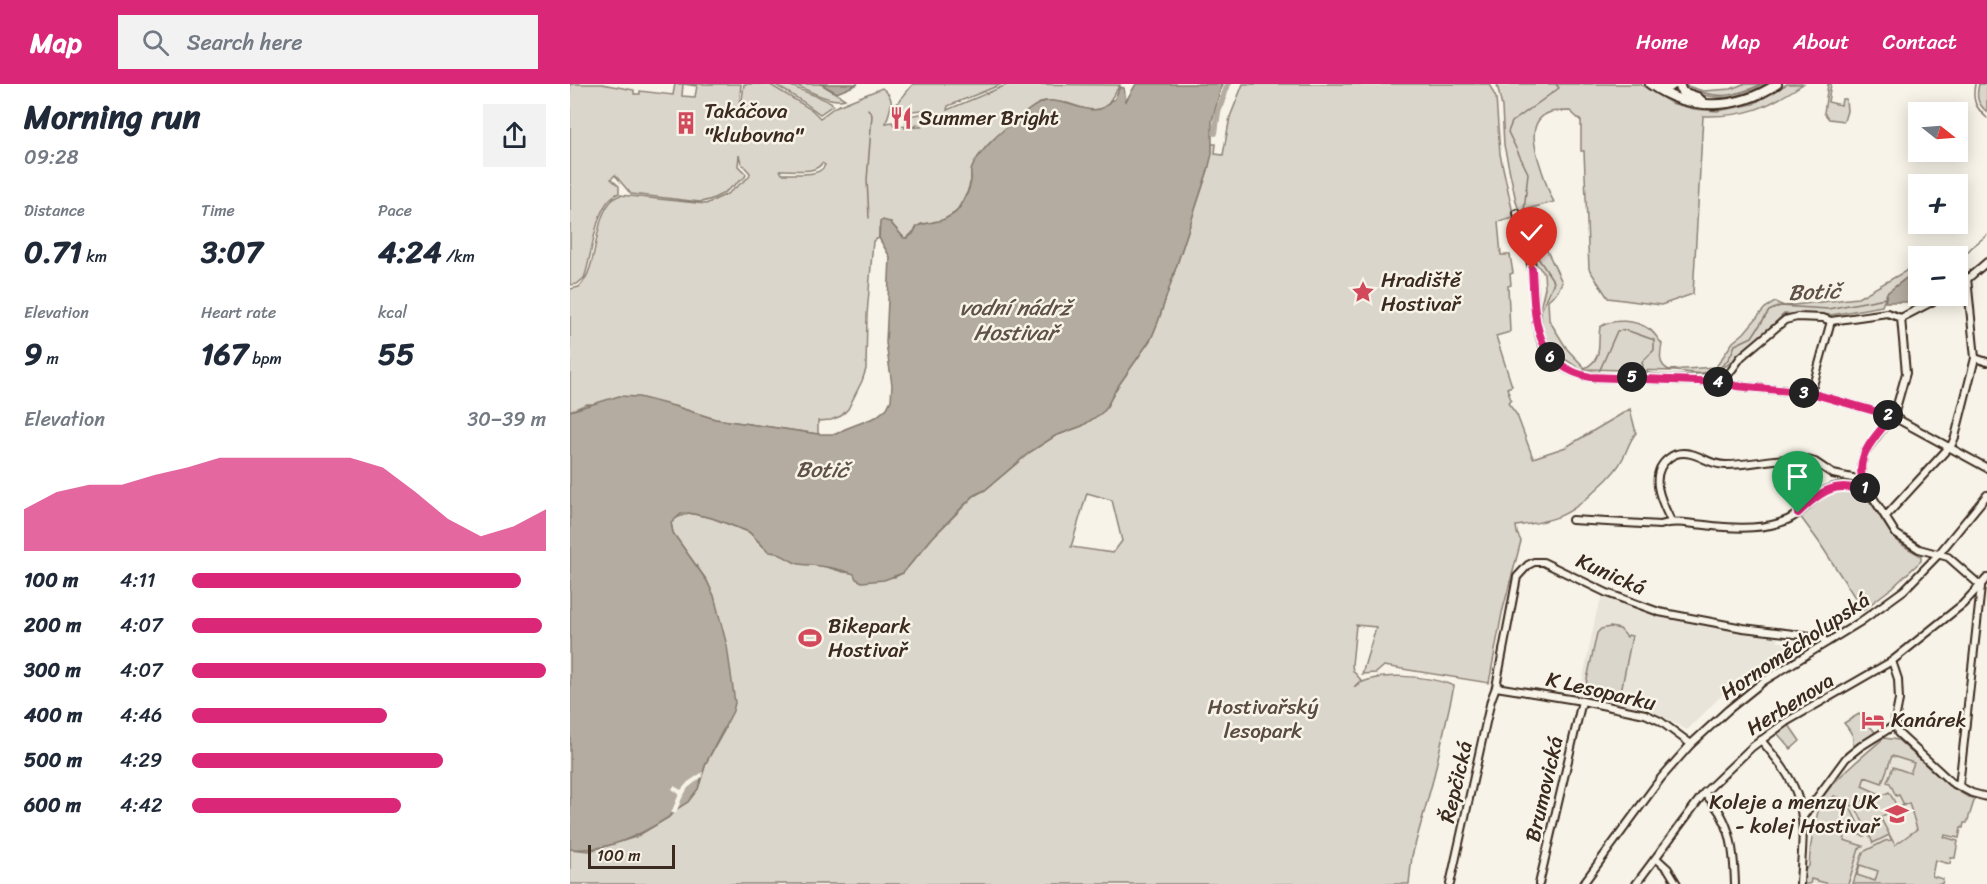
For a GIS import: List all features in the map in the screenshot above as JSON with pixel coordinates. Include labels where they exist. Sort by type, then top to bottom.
[{"type":"main road","points":[[1650,84],[1677,98],[1706,105],[1740,101],[1765,92],[1777,84]]},
{"type":"main road","points":[[1662,84],[1669,87],[1677,84],[1682,92],[1697,97],[1706,105]]},
{"type":"street","points":[[1516,213],[1532,269],[1536,326],[1550,357],[1573,372],[1590,377],[1724,382],[1736,386],[1811,393],[1892,416],[1987,468]]},
{"type":"street","points":[[1968,277],[1987,262]]},
{"type":"street","points":[[1886,516],[1955,437],[1975,358],[1968,288]]},
{"type":"street","points":[[1724,382],[1741,357],[1785,320],[1797,317],[1823,318],[1831,321],[1887,313],[1901,318],[1924,306]]},
{"type":"street","points":[[1901,318],[1906,373],[1892,416],[1865,452],[1861,465],[1862,480],[1868,493],[1886,516],[1891,528],[1901,538],[1919,549],[1947,557],[1981,586],[1959,786]]},
{"type":"street","points":[[1811,393],[1831,321]]},
{"type":"street","points":[[1975,358],[1987,362]]},
{"type":"street","points":[[1671,521],[1657,486],[1659,472],[1665,461],[1680,453],[1727,465],[1804,459],[1815,462],[1839,477],[1862,480]]},
{"type":"street","points":[[1572,520],[1660,525],[1671,521],[1717,526],[1776,524],[1786,521],[1821,493],[1830,489],[1845,486],[1868,493]]},
{"type":"street","name":"Hornoměcholupská","points":[[1583,884],[1661,778],[1691,744],[1757,687],[1897,596],[1938,555],[1987,495]]},
{"type":"street","name":"Kunická","points":[[1496,687],[1517,577],[1524,567],[1534,562],[1546,563],[1608,593],[1659,612],[1743,628],[1819,637],[1827,642]]},
{"type":"street","name":"Herbenova","points":[[1636,884],[1704,793],[1735,762],[1786,722],[1892,661],[1963,604],[1987,578]]},
{"type":"street","points":[[1809,636],[1818,648]]},
{"type":"street","points":[[1892,661],[1899,685],[1895,725],[1900,735],[1959,786],[1987,797]]},
{"type":"street","name":"K Lesoparku","points":[[1496,687],[1582,701],[1650,716],[1674,730],[1691,744]]},
{"type":"street","name":"Řepčická","points":[[1450,884],[1496,687]]},
{"type":"street","name":"Brumovická","points":[[1539,884],[1582,701]]},
{"type":"street","points":[[1802,817],[1846,758],[1895,725]]},
{"type":"street","points":[[1761,740],[1797,794],[1802,817],[1800,884]]},
{"type":"street","points":[[1704,793],[1722,814],[1730,834],[1734,849],[1735,884]]},
{"type":"street","points":[[1656,858],[1668,869],[1677,884]]},
{"type":"shaded area","points":[[1603,595],[1658,615],[1778,635],[1778,642],[1806,643],[1726,695],[1722,695],[1687,730],[1645,709],[1579,697],[1597,610]]},
{"type":"shaded area","name":"Koleje a menzy UK - kolej Hostivař","points":[[1883,750],[1931,770],[1949,786],[1968,797],[1975,798],[1967,823],[1964,823],[1961,828],[1959,837],[1945,834],[1944,837],[1958,841],[1955,858],[1951,858],[1949,863],[1935,860],[1930,884],[1806,884],[1828,800]]},
{"type":"green space","points":[[570,84],[602,84],[634,90],[634,94],[640,94],[640,91],[673,95],[675,84],[683,84],[741,84],[739,107],[741,108],[744,84],[769,84],[812,110],[820,118],[835,107],[882,88],[891,100],[886,123],[892,122],[895,127],[905,126],[905,128],[921,127],[917,124],[906,127],[908,116],[932,112],[931,109],[902,112],[895,108],[913,84],[1002,84],[948,106],[947,110],[1009,84],[1120,85],[1101,110],[1092,111],[1067,103],[1044,101],[1019,118],[985,149],[971,172],[967,193],[956,212],[940,222],[921,224],[907,238],[904,238],[890,222],[879,229],[879,238],[873,241],[867,315],[866,369],[848,409],[841,416],[831,420],[818,421],[818,434],[715,419],[674,406],[587,404],[570,411],[570,289],[579,287],[586,278],[604,211],[611,201],[620,195],[706,204],[727,194],[749,177],[750,173],[741,163],[739,155],[738,166],[746,174],[745,177],[707,201],[631,194],[615,175],[611,179],[619,186],[619,193],[611,198],[599,218],[584,278],[577,284],[570,285]],"holes":[[[683,84],[697,86],[695,97],[682,96]],[[681,116],[692,116],[692,130],[681,130]],[[822,163],[825,165],[818,172],[806,174],[782,174],[780,170],[809,170],[819,167]]]},
{"type":"green space","points":[[774,84],[786,84],[831,102],[833,105],[820,114]]},
{"type":"green space","points":[[794,84],[821,84],[845,99],[833,100]]},
{"type":"green space","name":"Hostivařský lesopark","points":[[1243,84],[1489,84],[1496,98],[1500,154],[1514,218],[1498,222],[1501,255],[1510,255],[1513,273],[1510,274],[1511,285],[1508,286],[1510,332],[1496,336],[1512,386],[1507,388],[1511,400],[1508,403],[1517,415],[1533,458],[1566,447],[1630,409],[1636,433],[1616,470],[1580,504],[1552,519],[1516,526],[1521,541],[1502,613],[1489,683],[1384,666],[1376,673],[1362,674],[1376,627],[1356,625],[1352,665],[1353,671],[1361,680],[1354,687],[1376,678],[1403,676],[1444,682],[1454,686],[1433,780],[1412,856],[1409,884],[570,884],[570,849],[589,851],[636,837],[669,817],[698,789],[706,763],[725,729],[728,659],[714,596],[707,581],[673,533],[671,523],[676,518],[689,513],[712,518],[749,532],[765,548],[779,552],[796,563],[823,566],[843,572],[895,577],[903,573],[933,537],[974,496],[985,490],[1030,452],[1055,436],[1082,426],[1105,410],[1116,389],[1151,339],[1208,170],[1211,144],[1216,144],[1215,154],[1223,155],[1230,117]],"holes":[[[1087,493],[1112,500],[1122,541],[1113,553],[1071,547]]]},
{"type":"green space","points":[[1497,84],[1640,84],[1671,103],[1694,109],[1717,111],[1753,104],[1787,84],[1803,84],[1767,105],[1744,113],[1703,116],[1693,294],[1661,305],[1608,298],[1589,269],[1581,121],[1570,111],[1563,111],[1551,112],[1537,122],[1535,147],[1554,202],[1527,209],[1562,282],[1558,291],[1548,300],[1549,320],[1567,349],[1585,368],[1595,360],[1597,355],[1600,327],[1611,322],[1624,321],[1638,324],[1653,332],[1662,344],[1661,362],[1669,370],[1716,367],[1733,342],[1744,333],[1765,308],[1775,302],[1784,306],[1858,298],[1908,270],[1908,277],[1887,293],[1882,306],[1831,315],[1784,314],[1732,362],[1712,375],[1675,371],[1580,369],[1562,357],[1545,341],[1540,329],[1539,313],[1545,288],[1544,273],[1537,265],[1516,201],[1504,145],[1502,107]]},
{"type":"green space","points":[[1681,84],[1703,91],[1731,89],[1743,84],[1766,84],[1744,94],[1717,97],[1685,91]]},
{"type":"green space","points":[[1828,84],[1831,84],[1828,102],[1841,105],[1842,99],[1846,99],[1847,111],[1844,121],[1829,119],[1824,113]]},
{"type":"green space","points":[[1979,84],[1987,84],[1987,112],[1978,100]]},
{"type":"green space","points":[[1843,489],[1854,491],[1869,501],[1897,540],[1921,556],[1921,561],[1863,610],[1800,516],[1824,494]]},
{"type":"green space","points":[[1610,627],[1620,629],[1627,637],[1632,636],[1619,702],[1615,701],[1616,694],[1607,699],[1594,696],[1586,684],[1597,633],[1601,629]]},
{"type":"green space","points":[[1859,714],[1875,732],[1852,750],[1852,736],[1844,723]]},
{"type":"green space","points":[[1789,725],[1800,741],[1791,749],[1777,733]]},
{"type":"green space","name":"Koleje a menzy UK - kolej Hostivař","points":[[1884,738],[1898,740],[1949,786],[1968,797],[1975,798],[1967,823],[1964,823],[1961,828],[1959,838],[1945,835],[1944,837],[1958,841],[1955,858],[1951,858],[1950,864],[1935,860],[1932,876],[1943,879],[1942,884],[1853,884],[1863,852],[1892,840],[1889,835],[1873,843],[1856,808],[1889,792],[1898,808],[1904,805],[1899,795],[1896,796],[1890,783],[1887,782],[1893,767],[1910,773],[1914,763],[1892,756],[1882,783],[1865,777],[1862,786],[1878,793],[1852,806],[1851,802],[1834,796],[1830,805],[1848,812],[1851,809],[1864,836],[1847,831],[1844,840],[1863,846],[1859,849],[1848,884],[1829,884],[1811,879],[1810,884],[1804,884],[1804,871],[1809,866],[1813,831],[1823,797],[1842,775]],"holes":[[[1909,803],[1917,829],[1895,845],[1880,817]],[[1860,865],[1878,871],[1875,881],[1857,875]]]},
{"type":"water","points":[[821,84],[858,84],[837,93]]},
{"type":"water","name":"vodní nádrž Hostivař","points":[[1136,84],[1222,84],[1212,121],[1212,154],[1208,170],[1158,322],[1151,339],[1116,389],[1105,410],[1082,426],[1055,436],[1030,452],[985,490],[974,495],[933,537],[903,573],[884,580],[862,582],[856,579],[854,574],[833,568],[799,564],[780,554],[769,552],[749,532],[712,518],[689,513],[681,514],[671,523],[673,533],[707,581],[714,596],[727,646],[735,703],[733,711],[706,763],[698,789],[688,802],[658,824],[622,841],[597,848],[570,849],[570,411],[619,396],[639,397],[715,419],[818,434],[836,434],[876,417],[887,408],[891,400],[892,385],[886,343],[890,257],[879,238],[880,222],[883,220],[890,222],[904,238],[907,238],[913,234],[917,226],[941,220],[955,213],[967,193],[974,164],[984,149],[1014,121],[1036,105],[1055,101],[1090,110],[1098,109],[1114,100],[1120,87],[1124,88],[1126,101]]},
{"type":"water","points":[[1908,277],[1908,302],[1885,302],[1887,293]]},
{"type":"pier","points":[[703,772],[702,777],[688,788],[676,813],[671,813],[679,794],[672,789],[674,786],[681,790]]},
{"type":"waterway","points":[[1215,133],[1218,112],[1228,84]]},
{"type":"waterway","name":"Botič","points":[[1556,84],[1559,88],[1512,122],[1508,132],[1528,173],[1524,211],[1528,233],[1538,258],[1554,282],[1541,311],[1542,330],[1552,351],[1579,370],[1599,372],[1617,331],[1626,330],[1654,340],[1654,350],[1642,362],[1644,372],[1682,375],[1712,371],[1725,364],[1735,345],[1752,337],[1769,311],[1780,306],[1828,309],[1885,298]]},
{"type":"waterway","points":[[1685,88],[1706,94],[1724,95],[1741,92],[1762,84]]},
{"type":"waterway","name":"Botič","points":[[1975,84],[1975,103],[1987,118]]},
{"type":"waterway","points":[[868,109],[872,115],[867,180],[869,218]]},
{"type":"waterway","name":"Botič","points":[[1968,251],[1987,235]]},
{"type":"place","name":"Summer Bright","points":[[901,118]]},
{"type":"place","name":"Takáčova \"klubovna\"","points":[[686,123]]},
{"type":"place","name":"Hradiště Hostivař","points":[[1363,292]]},
{"type":"place","name":"Bikepark Hostivař","points":[[810,638]]},
{"type":"place","name":"Kanárek","points":[[1873,720]]},
{"type":"place","name":"Koleje a menzy UK - kolej Hostivař","points":[[1897,814]]},
{"type":"route","points":[[1532,269],[1535,322],[1545,348],[1550,357],[1573,372],[1590,377],[1724,382],[1732,386],[1811,393],[1892,416],[1872,440],[1862,459],[1862,480],[1868,493],[1845,486],[1830,489],[1821,493],[1798,513]]}]
